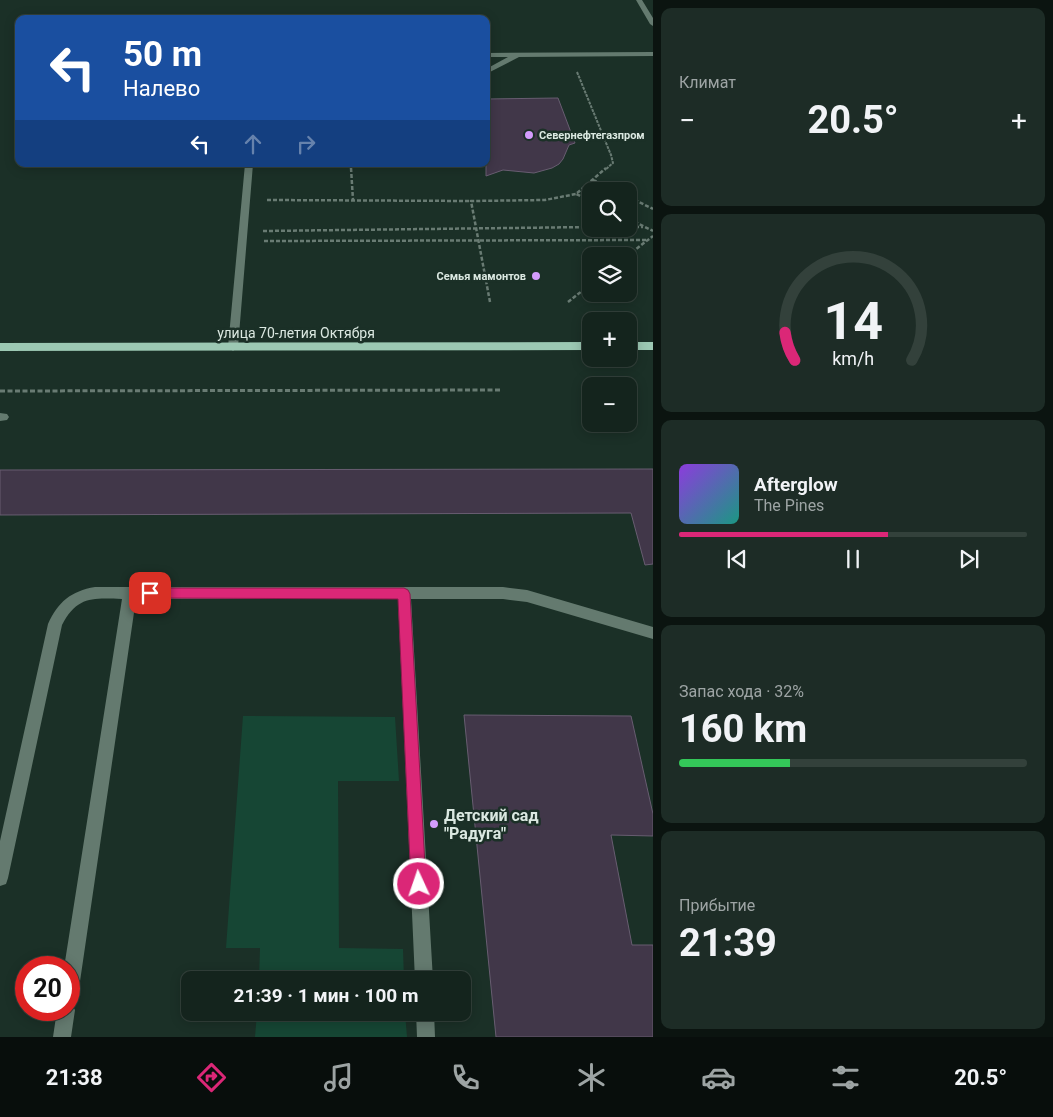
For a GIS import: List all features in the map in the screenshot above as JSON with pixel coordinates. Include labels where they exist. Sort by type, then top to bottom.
[{"type":"main road","name":"улица 70-летия Октября","points":[[0,347],[582,346]]},
{"type":"main road","points":[[637,346],[653,346]]},
{"type":"street","points":[[639,0],[653,24]]},
{"type":"street","points":[[490,55],[653,54]]},
{"type":"street","points":[[490,70],[517,55]]},
{"type":"street","points":[[233,347],[250,167]]},
{"type":"street","points":[[0,878],[4,837],[55,624],[62,608],[74,598],[92,593],[503,593],[527,596],[653,633]]},
{"type":"street","points":[[75,956],[130,593]]},
{"type":"street","points":[[404,594],[424,971]]},
{"type":"street","points":[[62,1037],[64,1021]]},
{"type":"street","points":[[425,1021],[426,1037]]},
{"type":"path","points":[[246,200],[545,200],[576,194],[613,163],[569,54]]},
{"type":"path","points":[[351,167],[353,200]]},
{"type":"path","points":[[593,180],[597,182]]},
{"type":"path","points":[[576,194],[582,197]]},
{"type":"path","points":[[471,201],[490,302]]},
{"type":"path","points":[[637,201],[653,209]]},
{"type":"path","points":[[637,222],[653,231]]},
{"type":"path","points":[[637,226],[645,226]]},
{"type":"path","points":[[242,236],[476,228],[582,227]]},
{"type":"path","points":[[242,236],[478,240],[648,240]]},
{"type":"path","points":[[637,248],[653,236]]},
{"type":"path","points":[[568,302],[582,291]]},
{"type":"path","points":[[0,391],[500,390]]},
{"type":"green space","points":[[243,716],[395,717],[399,781],[338,781],[339,948],[403,949],[404,971],[259,971],[260,948],[226,948]]},
{"type":"green space","points":[[256,1021],[406,1021],[407,1037],[255,1037]]},
{"type":"building","name":"Севернефтегазпром","points":[[558,98],[575,143],[569,145],[563,159],[552,168],[534,173],[503,170],[486,176],[486,167],[490,167],[490,99]]},
{"type":"building","points":[[653,469],[653,564],[645,565],[631,513],[0,515],[0,470]]},
{"type":"building","points":[[464,715],[631,716],[653,814],[653,836],[611,835],[632,945],[653,945],[653,1037],[496,1037]]},
{"type":"place","name":"Севернефтегазпром","points":[[529,135]]},
{"type":"place","name":"Семья мамонтов","points":[[536,276]]},
{"type":"place","name":"Детский сад \"Радуга\"","points":[[434,824]]},
{"type":"route","points":[[150,593],[404,594],[419,884]]}]
